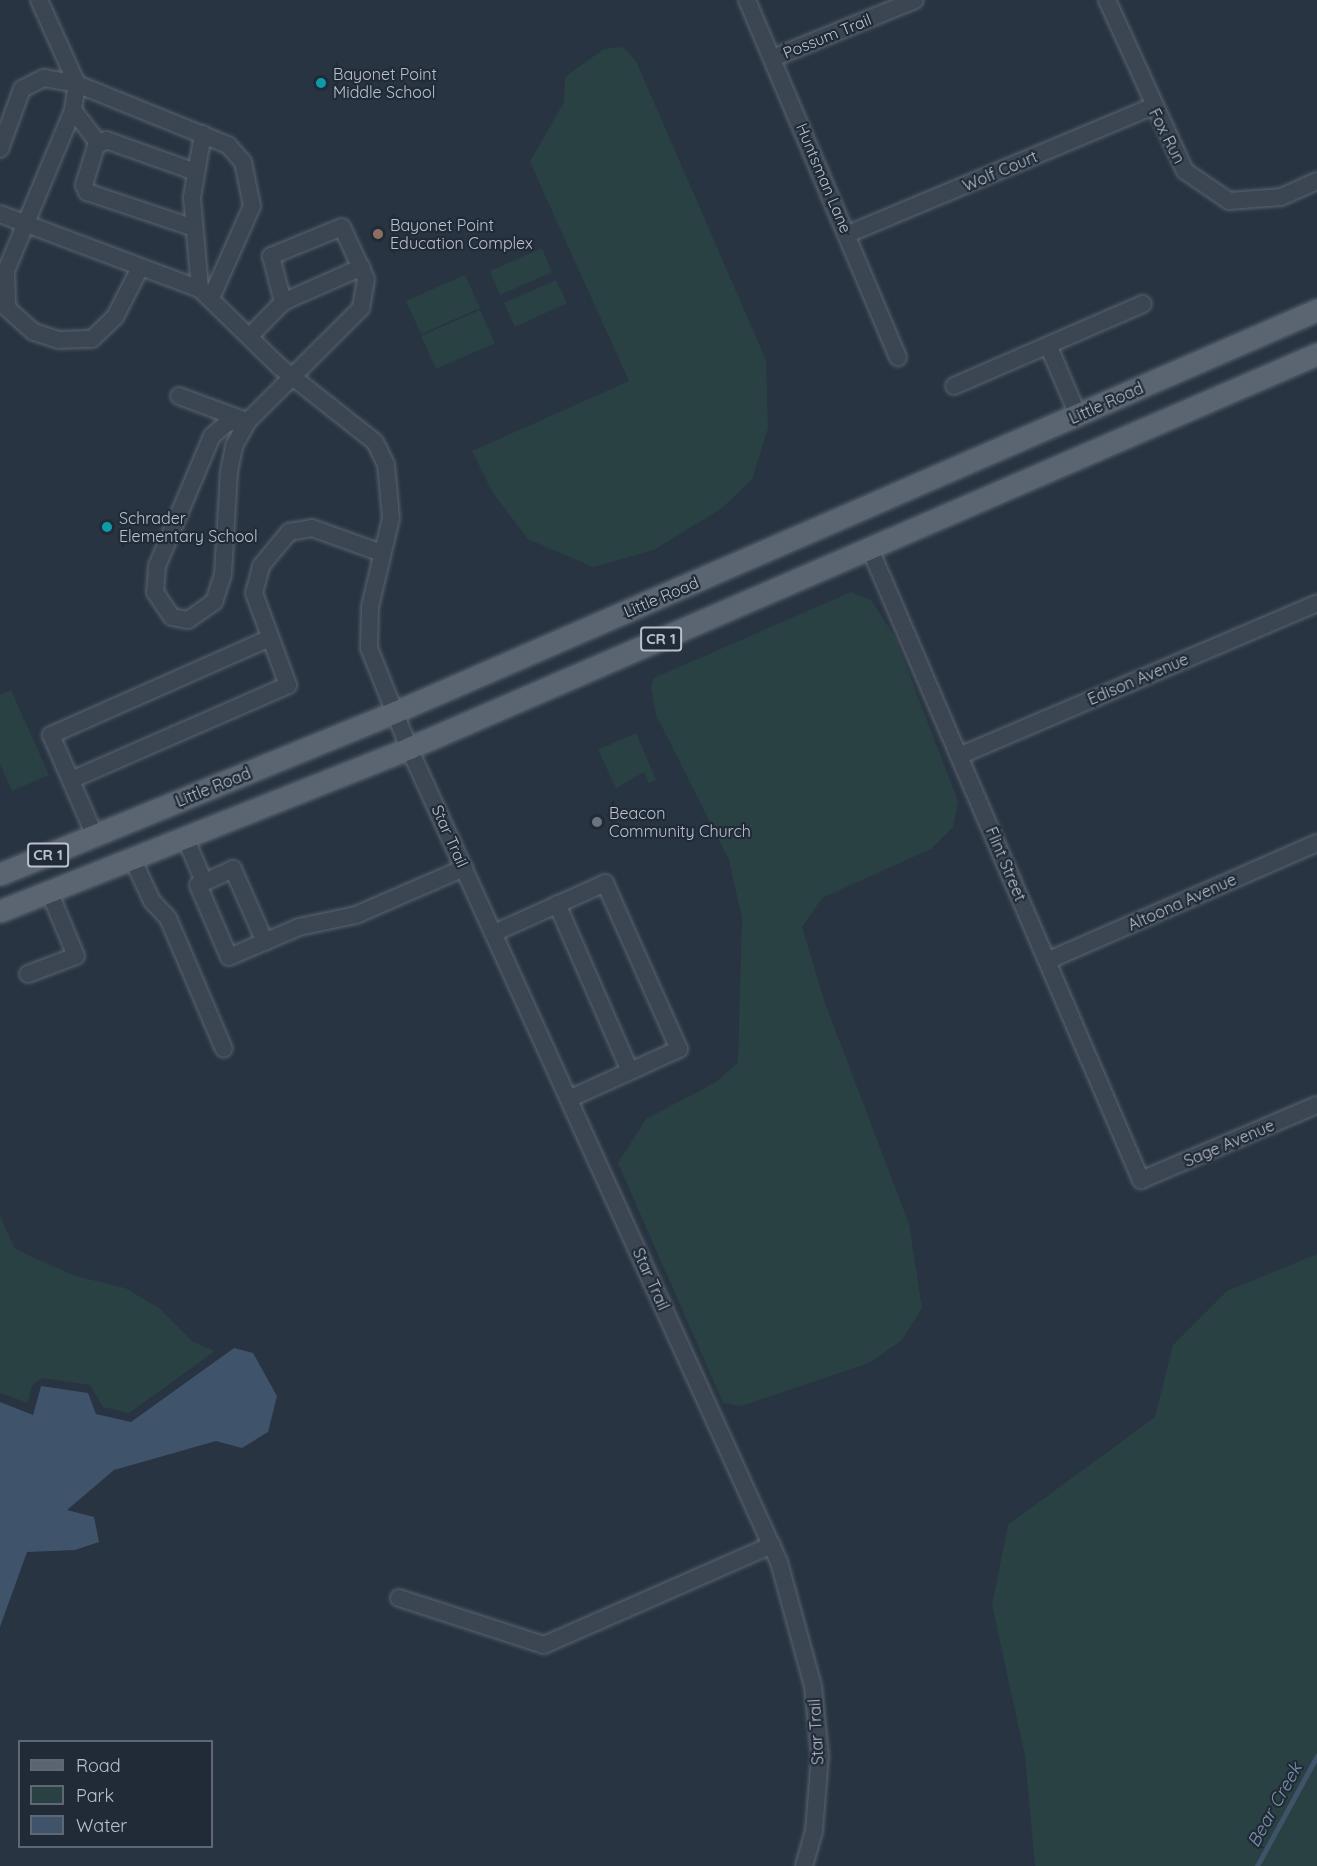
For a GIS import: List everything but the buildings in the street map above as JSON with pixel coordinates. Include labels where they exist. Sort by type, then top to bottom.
[{"type":"main road","name":"Little Road","points":[[0,874],[395,712],[1317,310]]},
{"type":"main road","name":"CR 1","points":[[0,910],[409,747],[1317,354]]},
{"type":"street","points":[[39,0],[77,84],[73,110],[27,222],[2,292],[18,321],[34,332],[58,340],[92,339],[115,317],[140,268]]},
{"type":"street","name":"Huntsman Lane","points":[[747,0],[848,234],[898,357]]},
{"type":"street","name":"Possum Trail","points":[[773,58],[915,0]]},
{"type":"street","name":"Fox Run","points":[[1107,0],[1152,107],[1185,171],[1229,201],[1281,197],[1317,181]]},
{"type":"street","points":[[0,149],[22,89],[32,81],[77,84],[228,145],[243,162],[252,206],[206,294]]},
{"type":"street","name":"Wolf Court","points":[[848,234],[1152,107]]},
{"type":"street","points":[[73,110],[99,144]]},
{"type":"street","points":[[202,134],[193,171],[194,228],[206,294]]},
{"type":"street","points":[[99,144],[117,140],[193,171]]},
{"type":"street","points":[[99,144],[84,175],[87,192],[194,228]]},
{"type":"street","points":[[0,214],[27,222],[206,294]]},
{"type":"street","points":[[248,421],[226,423],[212,436],[157,566],[154,592],[172,617],[189,620],[214,602],[223,575],[229,472],[234,446],[248,421],[295,378],[361,308],[366,293],[362,267],[342,226],[291,244],[271,256],[269,264],[283,303]]},
{"type":"street","points":[[251,335],[283,303],[362,267]]},
{"type":"street","name":"Star Trail","points":[[206,294],[295,378],[375,442],[386,465],[391,518],[370,607],[369,648],[409,747],[772,1545],[813,1686],[820,1756],[814,1831],[804,1866]]},
{"type":"street","points":[[954,386],[1143,304]]},
{"type":"street","points":[[1048,345],[1078,415]]},
{"type":"street","points":[[179,396],[248,421]]},
{"type":"street","points":[[71,780],[288,685],[268,639],[254,593],[261,566],[289,532],[323,530],[382,554]]},
{"type":"street","name":"Flint Street","points":[[870,549],[1141,1180]]},
{"type":"street","name":"Edison Avenue","points":[[959,756],[1317,603]]},
{"type":"street","points":[[95,836],[51,735],[268,639]]},
{"type":"street","points":[[185,837],[204,882]]},
{"type":"street","name":"Altoona Avenue","points":[[1047,961],[1317,843]]},
{"type":"street","points":[[132,858],[152,902],[168,918],[224,1049]]},
{"type":"street","points":[[265,942],[233,869],[198,885],[229,957],[265,942],[299,927],[356,915],[464,868]]},
{"type":"street","points":[[494,933],[605,883],[679,1049],[569,1099]]},
{"type":"street","points":[[28,974],[76,956],[49,891]]},
{"type":"street","points":[[557,904],[630,1071]]},
{"type":"street","name":"Sage Avenue","points":[[1141,1180],[1317,1105]]},
{"type":"street","points":[[399,1598],[544,1645],[772,1545]]},
{"type":"green space","points":[[623,47],[636,61],[766,360],[768,428],[752,479],[722,508],[654,550],[593,567],[528,539],[493,493],[472,451],[629,381],[530,162],[564,102],[565,77],[604,49]]},
{"type":"green space","points":[[542,248],[552,272],[500,295],[490,271]]},
{"type":"green space","points":[[465,275],[480,308],[421,334],[406,301]]},
{"type":"green space","points":[[556,280],[567,303],[515,327],[504,303]]},
{"type":"green space","points":[[480,310],[495,343],[436,369],[421,336]]},
{"type":"green space","points":[[851,592],[871,600],[895,637],[958,801],[953,827],[931,849],[822,898],[802,927],[825,1003],[909,1224],[922,1308],[902,1340],[869,1363],[741,1406],[723,1403],[618,1163],[646,1119],[716,1082],[738,1063],[742,918],[729,860],[656,715],[651,688],[654,678]]},
{"type":"green space","points":[[11,690],[49,775],[12,791],[0,764],[0,695]]},
{"type":"green space","points":[[636,733],[656,780],[649,783],[644,772],[616,788],[598,750]]},
{"type":"green space","points":[[0,1216],[15,1249],[75,1276],[125,1288],[159,1308],[193,1342],[215,1351],[129,1413],[103,1407],[90,1385],[43,1378],[32,1385],[28,1403],[0,1393]]},
{"type":"green space","points":[[1317,1254],[1317,1866],[1035,1866],[1025,1756],[992,1605],[1008,1525],[1155,1417],[1173,1345],[1227,1291]]},
{"type":"water","points":[[234,1348],[253,1353],[277,1396],[268,1432],[242,1448],[216,1441],[114,1470],[67,1510],[94,1517],[99,1542],[75,1550],[27,1552],[0,1627],[0,1402],[33,1415],[41,1386],[88,1393],[96,1414],[131,1422]]},
{"type":"waterway","name":"Bear Creek","points":[[1257,1866],[1317,1756]]},
{"type":"place","name":"Bayonet Point Middle School","points":[[321,83]]},
{"type":"place","name":"Bayonet Point Education Complex","points":[[378,234]]},
{"type":"place","name":"Schrader Elementary School","points":[[107,527]]},
{"type":"place","name":"Beacon Community Church","points":[[597,822]]}]
